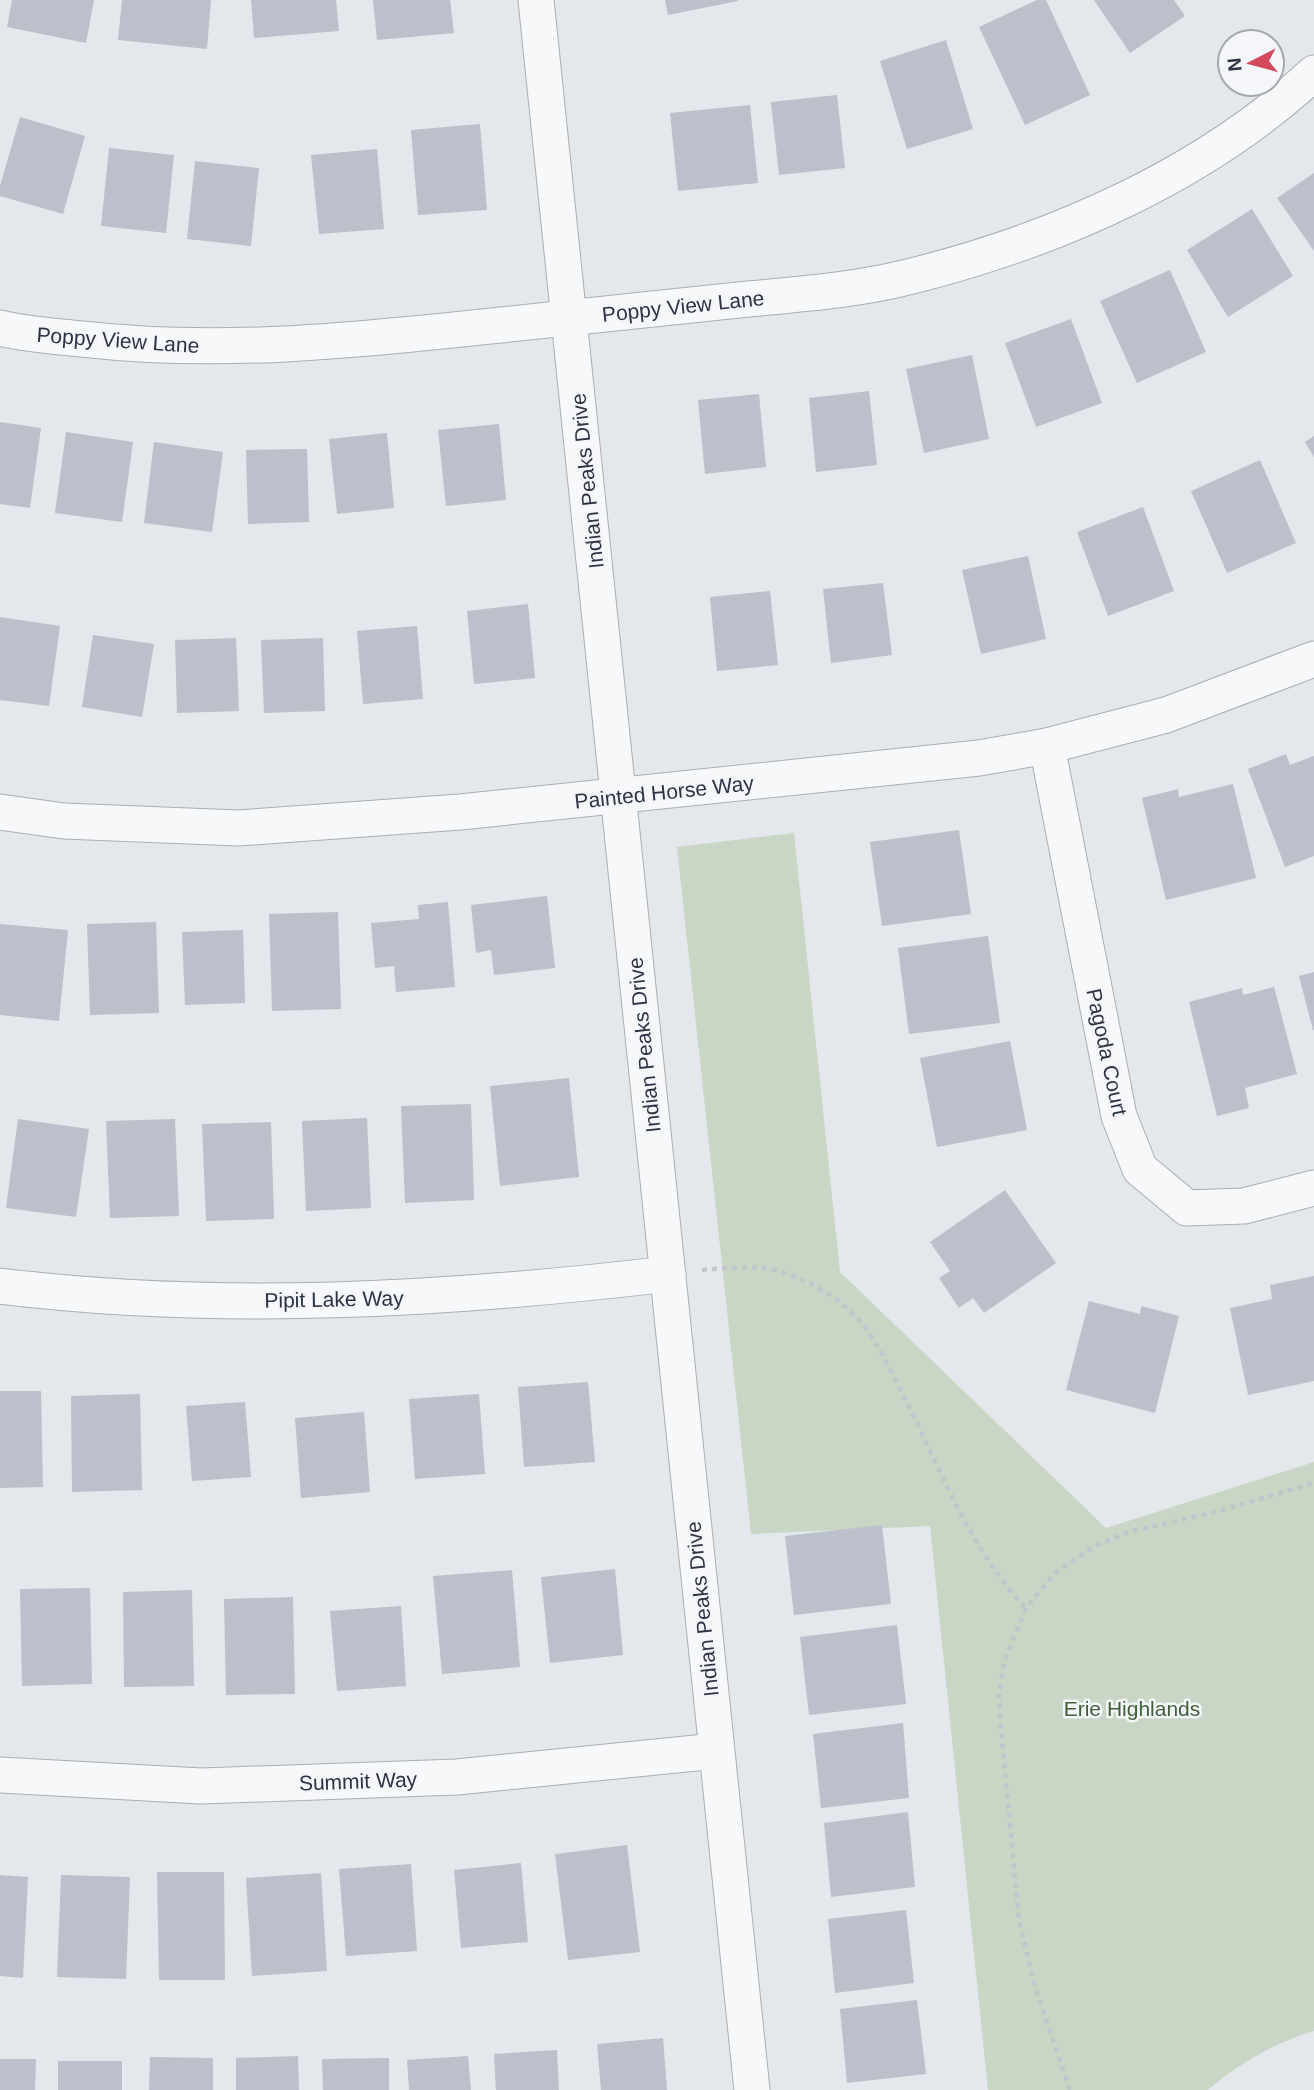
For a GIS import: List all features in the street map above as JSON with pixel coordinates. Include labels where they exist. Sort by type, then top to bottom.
[{"type":"street","name":"Indian Peaks Drive","points":[[536,0],[619,797],[683,1272],[716,1751],[752,2090]]},
{"type":"street","name":"Poppy View Lane","points":[[0,328],[129,345],[244,348],[570,318],[842,289],[911,276],[992,252],[1076,222],[1148,187],[1224,144],[1290,95],[1314,73]]},
{"type":"street","name":"Painted Horse Way","points":[[0,812],[64,821],[238,828],[619,797],[979,758],[1047,746],[1166,715],[1314,659]]},
{"type":"street","name":"Pagoda Court","points":[[1047,746],[1119,1116],[1140,1169],[1187,1208],[1244,1206],[1314,1188]]},
{"type":"street","name":"Pipit Lake Way","points":[[0,1286],[73,1295],[298,1302],[416,1297],[683,1272]]},
{"type":"street","name":"Summit Way","points":[[0,1775],[228,1785],[457,1777],[716,1751]]},
{"type":"path","points":[[683,1272],[753,1267],[781,1272],[819,1288],[857,1318],[879,1348],[964,1522],[998,1579],[1026,1608]]},
{"type":"path","points":[[1070,2090],[1035,1987],[1019,1920],[1000,1729],[999,1694],[1004,1662],[1026,1608],[1054,1574],[1093,1547],[1128,1532],[1219,1511],[1314,1483]]},
{"type":"green space","name":"Erie Highlands","points":[[794,833],[840,1272],[1106,1528],[1314,1462],[1314,2031],[1258,2055],[1208,2090],[988,2090],[930,1526],[751,1534],[677,847]]},
{"type":"building","points":[[12,0],[94,0],[86,43],[7,27]]},
{"type":"building","points":[[122,0],[211,0],[207,49],[118,40]]},
{"type":"building","points":[[251,0],[336,0],[339,31],[254,38]]},
{"type":"building","points":[[373,0],[450,0],[454,33],[377,40]]},
{"type":"building","points":[[665,0],[738,0],[738,1],[668,15]]},
{"type":"building","points":[[1037,0],[1046,0],[1090,95],[1025,125],[979,27]]},
{"type":"building","points":[[1094,0],[1174,0],[1185,16],[1130,53]]},
{"type":"building","points":[[946,40],[973,129],[907,149],[880,61]]},
{"type":"building","points":[[837,95],[845,168],[779,175],[771,102]]},
{"type":"building","points":[[750,105],[758,183],[678,191],[670,113]]},
{"type":"building","points":[[20,117],[85,136],[63,214],[0,196],[0,186]]},
{"type":"building","points":[[480,124],[487,210],[418,215],[411,130]]},
{"type":"building","points":[[109,148],[174,155],[166,233],[101,226]]},
{"type":"building","points":[[377,149],[384,229],[319,234],[311,155]]},
{"type":"building","points":[[195,161],[259,168],[251,246],[187,239]]},
{"type":"building","points":[[1314,173],[1314,251],[1277,198]]},
{"type":"building","points":[[1252,209],[1293,276],[1228,317],[1187,250]]},
{"type":"building","points":[[1170,270],[1206,352],[1137,383],[1100,301]]},
{"type":"building","points":[[1071,319],[1102,403],[1036,427],[1005,343]]},
{"type":"building","points":[[972,355],[989,439],[924,453],[906,369]]},
{"type":"building","points":[[869,391],[877,465],[816,472],[809,398]]},
{"type":"building","points":[[759,394],[766,467],[705,474],[698,400]]},
{"type":"building","points":[[0,422],[41,428],[30,508],[0,504]]},
{"type":"building","points":[[499,424],[506,500],[446,506],[438,430]]},
{"type":"building","points":[[66,432],[133,442],[122,522],[55,513]]},
{"type":"building","points":[[387,433],[394,508],[337,514],[329,439]]},
{"type":"building","points":[[1314,436],[1314,457],[1305,442]]},
{"type":"building","points":[[154,442],[223,452],[212,532],[144,523]]},
{"type":"building","points":[[307,449],[309,522],[248,524],[246,450]]},
{"type":"building","points":[[1260,460],[1296,543],[1227,573],[1191,491]]},
{"type":"building","points":[[1143,507],[1174,591],[1108,616],[1077,532]]},
{"type":"building","points":[[1028,556],[1046,639],[981,654],[962,570]]},
{"type":"building","points":[[883,583],[892,655],[831,663],[823,589]]},
{"type":"building","points":[[770,591],[778,665],[717,671],[710,597]]},
{"type":"building","points":[[528,604],[535,678],[474,684],[467,611]]},
{"type":"building","points":[[0,617],[60,626],[49,706],[0,700]]},
{"type":"building","points":[[417,626],[423,699],[363,704],[357,631]]},
{"type":"building","points":[[93,635],[154,644],[142,717],[82,707]]},
{"type":"building","points":[[236,638],[239,711],[177,713],[175,640]]},
{"type":"building","points":[[323,638],[325,711],[264,713],[261,640]]},
{"type":"building","points":[[1286,754],[1290,765],[1314,756],[1314,856],[1285,867],[1248,769]]},
{"type":"building","points":[[1233,784],[1256,878],[1166,900],[1142,798],[1178,789],[1179,797]]},
{"type":"building","points":[[959,830],[971,914],[882,926],[870,842]]},
{"type":"building","points":[[547,896],[555,968],[494,975],[491,950],[476,953],[471,905]]},
{"type":"building","points":[[448,902],[455,987],[396,992],[394,966],[375,968],[371,923],[419,919],[418,905]]},
{"type":"building","points":[[338,912],[341,1009],[272,1011],[269,914]]},
{"type":"building","points":[[156,922],[159,1013],[90,1015],[87,924]]},
{"type":"building","points":[[0,924],[68,930],[59,1021],[0,1015]]},
{"type":"building","points":[[243,930],[245,1003],[185,1005],[182,932]]},
{"type":"building","points":[[988,936],[1000,1023],[909,1034],[898,948]]},
{"type":"building","points":[[1314,972],[1314,1030],[1313,1030],[1299,976]]},
{"type":"building","points":[[1274,987],[1297,1074],[1245,1088],[1249,1108],[1217,1116],[1189,1002],[1242,988],[1243,995]]},
{"type":"building","points":[[1010,1041],[1027,1130],[937,1147],[920,1058]]},
{"type":"building","points":[[569,1078],[579,1177],[500,1186],[490,1086]]},
{"type":"building","points":[[471,1104],[474,1200],[405,1203],[401,1106]]},
{"type":"building","points":[[367,1118],[371,1208],[306,1211],[302,1121]]},
{"type":"building","points":[[18,1119],[89,1129],[76,1217],[6,1208]]},
{"type":"building","points":[[175,1119],[179,1216],[110,1218],[106,1121]]},
{"type":"building","points":[[271,1122],[274,1219],[206,1221],[202,1124]]},
{"type":"building","points":[[1005,1190],[1056,1263],[984,1313],[973,1298],[959,1308],[939,1278],[950,1271],[930,1242]]},
{"type":"building","points":[[1314,1276],[1314,1381],[1248,1395],[1230,1308],[1272,1299],[1270,1285]]},
{"type":"building","points":[[1089,1301],[1140,1314],[1141,1306],[1179,1316],[1155,1413],[1066,1390]]},
{"type":"building","points":[[588,1382],[595,1462],[524,1467],[518,1387]]},
{"type":"building","points":[[0,1391],[41,1391],[43,1487],[0,1488]]},
{"type":"building","points":[[140,1394],[142,1490],[72,1492],[71,1396]]},
{"type":"building","points":[[479,1394],[485,1474],[415,1479],[409,1399]]},
{"type":"building","points":[[245,1402],[251,1477],[192,1481],[186,1406]]},
{"type":"building","points":[[364,1412],[370,1492],[301,1498],[295,1418]]},
{"type":"building","points":[[882,1525],[891,1604],[794,1615],[785,1536]]},
{"type":"building","points":[[615,1569],[623,1655],[550,1663],[541,1577]]},
{"type":"building","points":[[512,1570],[520,1667],[442,1674],[433,1576]]},
{"type":"building","points":[[90,1588],[92,1684],[22,1686],[20,1589]]},
{"type":"building","points":[[192,1590],[194,1686],[124,1687],[123,1592]]},
{"type":"building","points":[[293,1597],[295,1694],[226,1695],[224,1599]]},
{"type":"building","points":[[401,1606],[406,1686],[337,1691],[330,1611]]},
{"type":"building","points":[[897,1625],[906,1704],[809,1715],[800,1637]]},
{"type":"building","points":[[903,1723],[909,1798],[821,1808],[813,1734]]},
{"type":"building","points":[[908,1812],[915,1887],[831,1897],[824,1823]]},
{"type":"building","points":[[627,1845],[640,1952],[568,1960],[555,1854]]},
{"type":"building","points":[[521,1863],[528,1942],[461,1948],[454,1870]]},
{"type":"building","points":[[411,1864],[417,1951],[346,1956],[339,1869]]},
{"type":"building","points":[[157,1872],[224,1872],[225,1980],[159,1980]]},
{"type":"building","points":[[321,1873],[327,1971],[252,1976],[246,1878]]},
{"type":"building","points":[[0,1875],[28,1877],[23,1978],[0,1976]]},
{"type":"building","points":[[61,1875],[130,1877],[126,1979],[57,1977]]},
{"type":"building","points":[[906,1910],[914,1983],[835,1993],[828,1919]]},
{"type":"building","points":[[917,2000],[926,2074],[847,2083],[840,2009]]},
{"type":"building","points":[[663,2038],[667,2090],[601,2090],[597,2044]]},
{"type":"building","points":[[557,2050],[559,2090],[496,2090],[494,2054]]},
{"type":"building","points":[[298,2056],[299,2090],[236,2090],[236,2058]]},
{"type":"building","points":[[468,2056],[471,2090],[409,2090],[407,2060]]},
{"type":"building","points":[[150,2057],[213,2058],[213,2090],[149,2090]]},
{"type":"building","points":[[389,2058],[389,2090],[323,2090],[322,2059]]},
{"type":"building","points":[[0,2059],[36,2059],[35,2090],[0,2090]]},
{"type":"building","points":[[58,2061],[122,2061],[122,2090],[58,2090]]}]
